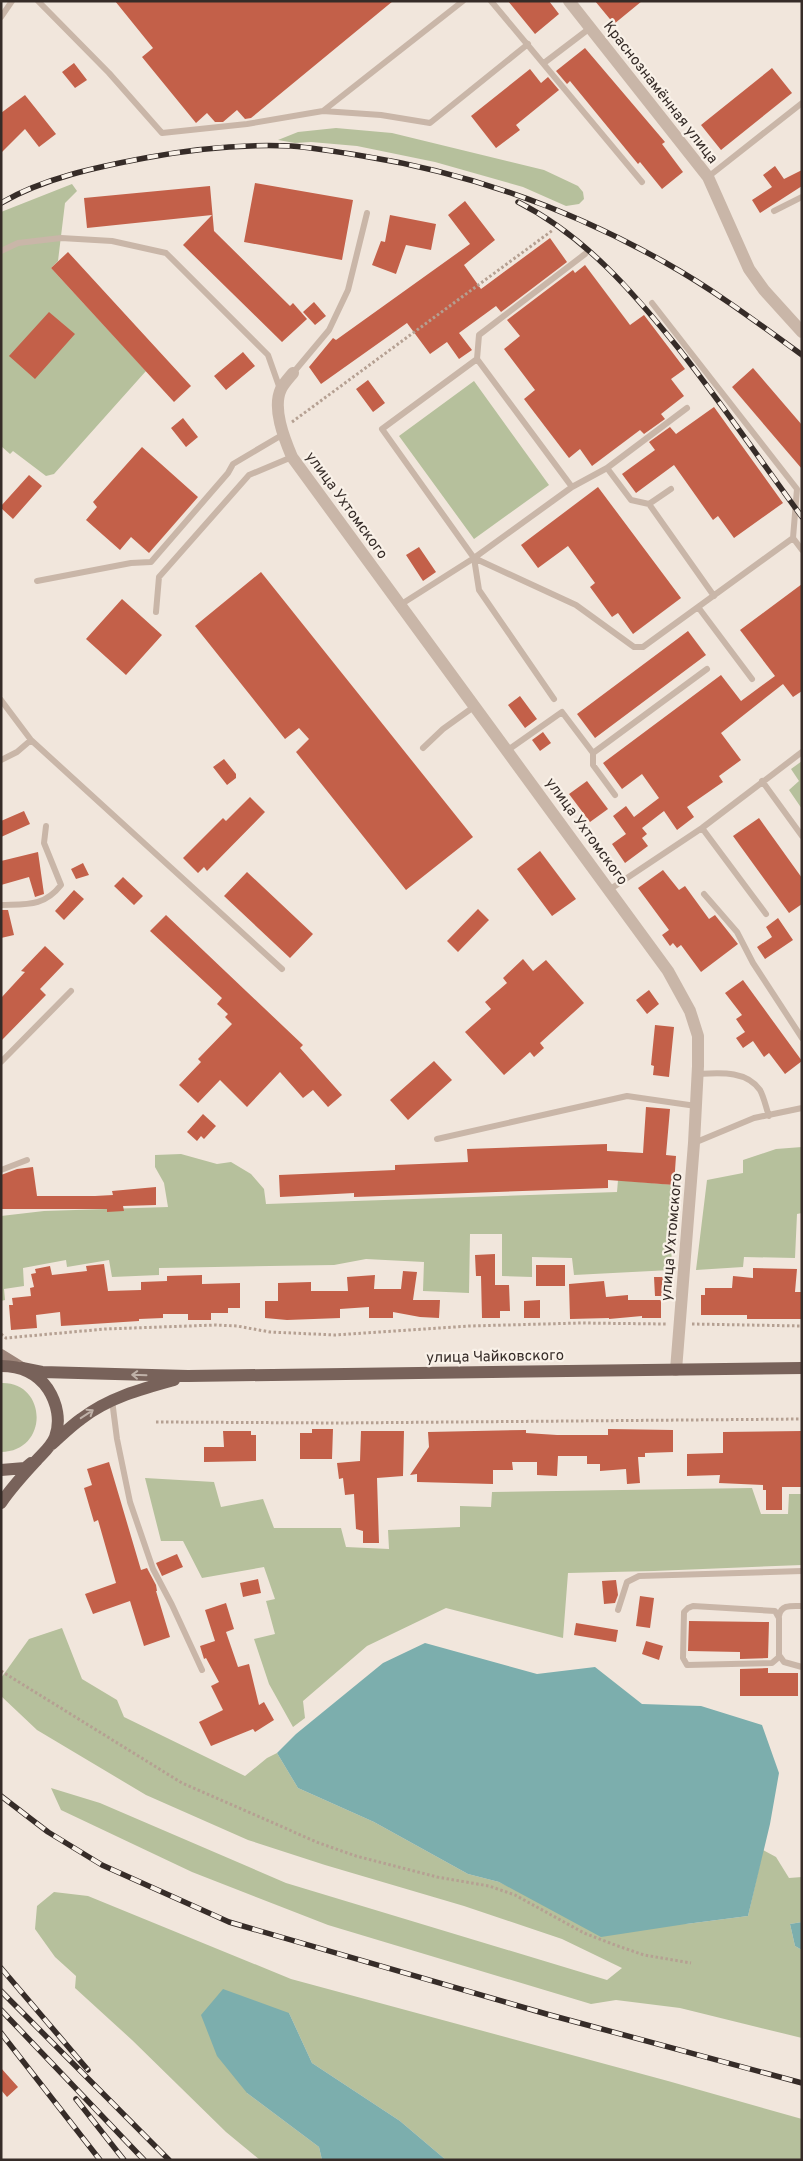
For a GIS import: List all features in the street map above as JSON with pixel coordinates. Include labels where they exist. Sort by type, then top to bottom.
[{"type":"main road","points":[[1,1355],[35,1376],[46,1387],[53,1398],[57,1411],[57,1424],[55,1436],[50,1446]]},
{"type":"main road","name":"улица Чайковского","points":[[1,1366],[42,1372],[188,1376],[802,1368]]},
{"type":"main road","name":"улица Чайковского","points":[[1,1503],[37,1459],[80,1419],[112,1400],[146,1387],[188,1376]]},
{"type":"main road","points":[[1,1470],[25,1468],[37,1459]]},
{"type":"street","name":"Краснознамённая улица","points":[[569,1],[708,176],[749,269],[764,290],[802,332]]},
{"type":"street","points":[[281,389],[293,373]]},
{"type":"street","name":"улица Ухтомского","points":[[281,389],[278,414],[282,432],[292,457],[609,890],[681,991],[690,1011],[698,1036],[698,1074],[676,1370]]},
{"type":"lane","points":[[1,17],[12,1]]},
{"type":"lane","points":[[38,1],[109,73],[162,133],[247,124],[323,110],[381,115],[430,123],[528,44]]},
{"type":"lane","points":[[323,110],[463,1]]},
{"type":"lane","points":[[491,1],[642,182]]},
{"type":"lane","points":[[544,63],[590,28]]},
{"type":"lane","points":[[708,176],[802,103]]},
{"type":"lane","points":[[774,210],[802,197]]},
{"type":"lane","points":[[293,373],[329,330],[348,290],[367,213]]},
{"type":"lane","points":[[1,251],[18,242],[61,238],[112,241],[166,252],[268,355],[281,389]]},
{"type":"lane","points":[[572,487],[477,359],[479,335],[585,254]]},
{"type":"lane","points":[[652,303],[797,489],[793,538],[802,550]]},
{"type":"lane","points":[[477,359],[382,430],[474,558],[479,590],[554,699]]},
{"type":"lane","points":[[400,605],[474,558],[572,487],[607,468],[687,408]]},
{"type":"lane","points":[[38,581],[131,563],[151,562],[228,473],[233,464],[282,432]]},
{"type":"lane","points":[[156,612],[159,577],[249,475],[292,457]]},
{"type":"lane","points":[[607,468],[631,500],[649,504],[714,596]]},
{"type":"lane","points":[[649,504],[671,489]]},
{"type":"lane","points":[[474,558],[576,604],[634,647],[643,647],[793,538]]},
{"type":"lane","points":[[698,607],[752,679]]},
{"type":"lane","points":[[593,753],[706,669]]},
{"type":"lane","points":[[1,700],[31,740],[282,969]]},
{"type":"lane","points":[[423,748],[444,729],[475,706]]},
{"type":"lane","points":[[508,750],[562,712],[593,753],[593,765],[615,795]]},
{"type":"lane","points":[[1,760],[17,752],[31,740]]},
{"type":"lane","points":[[609,890],[702,828],[802,752]]},
{"type":"lane","points":[[762,781],[802,836]]},
{"type":"lane","points":[[1,905],[38,903],[54,894],[61,885],[44,843],[46,826]]},
{"type":"lane","points":[[702,828],[766,914]]},
{"type":"lane","points":[[704,894],[737,932],[753,963],[802,1038]]},
{"type":"lane","points":[[1,1062],[71,991]]},
{"type":"lane","points":[[698,1074],[727,1073],[744,1076],[760,1090],[769,1116]]},
{"type":"lane","points":[[437,1139],[627,1096],[696,1106]]},
{"type":"lane","points":[[694,1143],[754,1118],[801,1107]]},
{"type":"lane","points":[[1,1170],[27,1160]]},
{"type":"lane","points":[[112,1400],[117,1439],[130,1502],[153,1569],[202,1670]]},
{"type":"lane","points":[[618,1610],[627,1582],[639,1576],[802,1572]]},
{"type":"lane","points":[[779,1616],[770,1609],[690,1606],[684,1612],[683,1658],[687,1665],[693,1666],[772,1663],[777,1660],[779,1654],[780,1610],[785,1607],[802,1606]]},
{"type":"lane","points":[[779,1654],[784,1662],[802,1667]]},
{"type":"path","points":[[282,432],[553,230]]},
{"type":"path","points":[[1,1334],[6,1338],[105,1329],[216,1325],[237,1326],[270,1332],[335,1335],[470,1326],[581,1323],[802,1326]]},
{"type":"path","points":[[156,1422],[349,1423],[802,1419]]},
{"type":"path","points":[[1,1671],[182,1783],[319,1843],[356,1856],[507,1892],[548,1912],[584,1933],[615,1946],[644,1956],[671,1961],[691,1962]]},
{"type":"green space","points":[[336,128],[392,133],[544,170],[578,186],[583,192],[584,199],[579,204],[566,206],[523,187],[435,162],[357,146],[311,142],[295,143],[278,140],[298,132]]},
{"type":"green space","points":[[72,184],[77,191],[65,203],[58,261],[51,268],[146,371],[54,474],[46,476],[13,451],[10,454],[1,446],[1,212]]},
{"type":"green space","points":[[474,381],[549,485],[474,539],[399,436]]},
{"type":"green space","points":[[802,761],[802,809],[789,790],[799,781],[791,769]]},
{"type":"green space","points":[[802,1147],[802,1213],[797,1214],[795,1258],[744,1257],[743,1267],[696,1270],[707,1180],[743,1173],[743,1160],[776,1149]]},
{"type":"green space","points":[[181,1154],[217,1164],[231,1162],[251,1174],[264,1189],[266,1204],[617,1192],[618,1180],[674,1185],[671,1270],[574,1275],[572,1258],[532,1257],[532,1277],[502,1276],[502,1234],[470,1234],[469,1293],[423,1291],[424,1262],[366,1259],[334,1265],[159,1268],[159,1275],[112,1277],[109,1260],[67,1267],[66,1260],[23,1268],[24,1286],[4,1289],[5,1300],[1,1301],[1,1216],[44,1211],[168,1207],[164,1183],[155,1167],[155,1155]]},
{"type":"green space","points":[[1,1383],[16,1385],[27,1393],[34,1404],[37,1416],[35,1429],[28,1441],[17,1449],[1,1452]]},
{"type":"green space","points":[[145,1478],[214,1482],[221,1507],[263,1499],[274,1528],[341,1528],[346,1547],[389,1549],[388,1530],[460,1527],[460,1506],[491,1507],[492,1492],[752,1488],[761,1514],[788,1514],[789,1494],[802,1494],[802,1565],[568,1573],[563,1638],[446,1608],[367,1646],[303,1701],[305,1718],[293,1727],[269,1684],[254,1639],[275,1634],[266,1601],[275,1599],[264,1567],[202,1578],[183,1541],[161,1541]]},
{"type":"green space","points":[[62,1628],[82,1679],[117,1700],[124,1717],[245,1776],[267,1758],[277,1753],[298,1788],[374,1822],[468,1874],[499,1882],[531,1897],[686,1924],[748,1916],[763,1850],[776,1857],[789,1878],[802,1877],[802,1922],[790,1924],[795,1946],[802,1950],[802,2038],[680,2008],[616,2000],[591,2004],[328,1925],[192,1872],[61,1810],[51,1788],[100,1803],[286,1883],[607,1980],[622,1968],[562,1939],[464,1906],[248,1840],[146,1795],[37,1730],[1,1696],[1,1678],[29,1639]]},
{"type":"green space","points":[[54,1892],[88,1896],[291,1979],[802,2119],[802,2160],[446,2160],[400,2121],[312,2063],[289,2013],[247,2093],[319,2147],[322,2160],[260,2160],[226,2132],[132,2040],[75,1988],[76,1976],[55,1957],[35,1929],[37,1906]]},
{"type":"water","points":[[425,1643],[537,1674],[595,1667],[642,1704],[701,1706],[762,1725],[779,1773],[770,1824],[748,1916],[601,1937],[499,1882],[468,1874],[374,1822],[298,1788],[277,1753],[296,1734],[383,1663]]},
{"type":"water","points":[[802,1922],[802,1950],[795,1946],[790,1924]]},
{"type":"water","points":[[223,1989],[289,2013],[312,2063],[400,2121],[446,2160],[322,2160],[319,2147],[247,2093],[217,2056],[201,2015]]},
{"type":"building","points":[[115,1],[393,1],[251,118],[245,119],[237,110],[223,122],[215,122],[207,113],[196,123],[142,57],[153,48]]},
{"type":"building","points":[[508,1],[549,1],[559,14],[535,34]]},
{"type":"building","points":[[595,1],[642,1],[614,24]]},
{"type":"building","points":[[585,48],[665,142],[662,144],[683,172],[662,189],[640,162],[638,164],[570,81],[567,84],[556,71]]},
{"type":"building","points":[[74,63],[87,80],[75,88],[62,72]]},
{"type":"building","points":[[772,68],[792,93],[721,150],[701,125]]},
{"type":"building","points":[[530,69],[541,83],[548,77],[559,90],[516,125],[520,130],[496,148],[471,116]]},
{"type":"building","points":[[25,95],[56,134],[39,147],[25,129],[1,153],[1,113]]},
{"type":"building","points":[[775,166],[784,179],[802,170],[802,186],[760,213],[752,200],[772,187],[763,175]]},
{"type":"building","points":[[255,183],[353,200],[342,260],[244,242]]},
{"type":"building","points":[[210,186],[214,231],[290,306],[293,303],[307,319],[282,342],[183,245],[212,215],[87,228],[84,198]]},
{"type":"building","points":[[465,201],[495,240],[464,265],[481,289],[550,238],[567,262],[501,312],[496,306],[459,333],[472,350],[459,359],[447,342],[430,354],[407,323],[321,384],[309,367],[333,338],[336,340],[470,244],[448,215]]},
{"type":"building","points":[[390,215],[436,224],[431,250],[406,245],[396,274],[372,265],[381,241],[385,242]]},
{"type":"building","points":[[68,252],[191,386],[174,402],[51,268]]},
{"type":"building","points":[[585,265],[630,325],[644,315],[685,369],[671,379],[684,396],[661,414],[665,419],[644,434],[640,430],[592,466],[580,449],[569,458],[524,399],[535,390],[504,349],[520,336],[507,320],[573,270],[575,273]]},
{"type":"building","points":[[314,302],[326,316],[315,325],[303,312]]},
{"type":"building","points":[[49,312],[75,334],[35,379],[9,356]]},
{"type":"building","points":[[243,352],[255,366],[226,390],[214,376]]},
{"type":"building","points":[[753,368],[802,425],[802,469],[732,387]]},
{"type":"building","points":[[368,380],[385,403],[373,412],[356,389]]},
{"type":"building","points":[[714,407],[783,503],[734,538],[718,516],[713,520],[674,465],[636,493],[622,474],[655,450],[649,442],[670,427],[676,434]]},
{"type":"building","points":[[183,418],[198,437],[186,447],[171,428]]},
{"type":"building","points":[[142,447],[198,497],[149,553],[131,537],[120,550],[86,520],[97,507],[93,502]]},
{"type":"building","points":[[29,475],[42,486],[13,519],[1,506]]},
{"type":"building","points":[[598,487],[681,598],[633,634],[618,613],[612,617],[590,587],[595,583],[568,546],[538,568],[521,545]]},
{"type":"building","points":[[419,547],[436,572],[423,581],[406,555]]},
{"type":"building","points":[[261,572],[473,837],[406,890],[296,752],[309,739],[299,728],[285,739],[195,626]]},
{"type":"building","points":[[802,584],[802,691],[793,697],[783,684],[721,733],[741,760],[719,776],[723,782],[687,807],[694,817],[677,830],[664,811],[642,828],[647,834],[642,838],[648,846],[625,863],[612,844],[626,834],[613,816],[626,806],[634,817],[659,798],[642,774],[622,789],[603,763],[721,675],[741,701],[775,676],[740,630]]},
{"type":"building","points":[[122,599],[162,635],[126,675],[86,639]]},
{"type":"building","points":[[688,631],[706,655],[595,738],[577,714]]},
{"type":"building","points":[[520,696],[537,719],[525,728],[508,705]]},
{"type":"building","points":[[543,732],[551,743],[540,751],[532,740]]},
{"type":"building","points":[[224,759],[236,774],[236,778],[227,785],[213,767]]},
{"type":"building","points":[[587,781],[608,809],[590,822],[569,794]]},
{"type":"building","points":[[250,797],[265,812],[207,871],[204,867],[198,873],[183,858],[223,818],[226,821]]},
{"type":"building","points":[[24,811],[30,824],[1,837],[1,821]]},
{"type":"building","points":[[759,818],[802,878],[802,904],[789,913],[733,836]]},
{"type":"building","points":[[540,851],[576,899],[552,916],[517,869]]},
{"type":"building","points":[[38,852],[44,894],[35,897],[29,877],[1,885],[1,861]]},
{"type":"building","points":[[83,863],[89,875],[76,879],[71,869]]},
{"type":"building","points":[[663,870],[679,890],[685,886],[709,919],[715,915],[738,944],[701,972],[681,945],[677,948],[673,943],[670,946],[662,935],[669,930],[638,888]]},
{"type":"building","points":[[247,872],[313,934],[290,958],[224,896]]},
{"type":"building","points":[[123,877],[143,896],[134,905],[114,886]]},
{"type":"building","points":[[74,890],[84,899],[64,920],[55,911]]},
{"type":"building","points":[[478,909],[489,920],[458,952],[447,941]]},
{"type":"building","points":[[1,910],[8,910],[14,935],[1,938]]},
{"type":"building","points":[[166,915],[303,1045],[300,1048],[342,1095],[328,1107],[313,1090],[303,1098],[280,1072],[247,1107],[220,1080],[198,1103],[179,1085],[201,1062],[198,1059],[232,1024],[225,1017],[228,1014],[217,1004],[222,998],[150,931]]},
{"type":"building","points":[[778,918],[793,940],[765,959],[757,947],[772,937],[766,927]]},
{"type":"building","points":[[45,946],[64,964],[40,989],[46,995],[1,1041],[1,998],[25,972],[21,971]]},
{"type":"building","points":[[523,959],[533,971],[546,960],[584,1003],[540,1043],[544,1048],[534,1057],[530,1052],[504,1075],[465,1032],[491,1009],[485,1002],[507,983],[503,978]]},
{"type":"building","points":[[743,980],[802,1061],[785,1074],[769,1053],[764,1057],[753,1041],[743,1048],[736,1038],[745,1032],[736,1019],[742,1015],[725,993]]},
{"type":"building","points":[[649,990],[659,1004],[647,1014],[636,1000]]},
{"type":"building","points":[[655,1025],[674,1027],[669,1077],[653,1075],[654,1066],[651,1065]]},
{"type":"building","points":[[434,1061],[452,1080],[408,1120],[390,1100]]},
{"type":"building","points":[[646,1107],[670,1109],[666,1155],[676,1156],[674,1185],[608,1180],[608,1188],[354,1197],[354,1193],[280,1197],[279,1175],[395,1170],[395,1165],[468,1162],[467,1149],[607,1144],[607,1151],[643,1153]]},
{"type":"building","points":[[203,1114],[216,1126],[204,1139],[201,1136],[197,1141],[187,1132]]},
{"type":"building","points":[[33,1167],[37,1196],[113,1195],[112,1191],[156,1187],[156,1205],[123,1206],[124,1211],[107,1212],[107,1209],[1,1209],[1,1175],[17,1169]]},
{"type":"building","points":[[495,1254],[495,1285],[509,1285],[510,1311],[500,1311],[500,1318],[482,1318],[481,1276],[476,1276],[475,1255]]},
{"type":"building","points":[[104,1264],[108,1291],[141,1290],[141,1282],[167,1281],[167,1276],[202,1275],[202,1284],[240,1283],[240,1308],[228,1308],[228,1313],[211,1313],[211,1320],[188,1320],[188,1314],[163,1314],[163,1318],[139,1319],[139,1321],[61,1326],[60,1312],[36,1315],[37,1328],[11,1330],[9,1305],[13,1305],[12,1298],[31,1296],[30,1288],[34,1287],[31,1274],[36,1273],[35,1269],[50,1266],[52,1275],[87,1271],[86,1266]]},
{"type":"building","points":[[536,1265],[565,1265],[565,1286],[536,1286]]},
{"type":"building","points":[[753,1268],[797,1269],[795,1292],[802,1292],[802,1319],[747,1319],[747,1315],[701,1315],[701,1295],[705,1295],[705,1288],[732,1288],[733,1276],[753,1278]]},
{"type":"building","points":[[403,1271],[417,1272],[413,1300],[440,1300],[439,1318],[393,1312],[393,1318],[369,1318],[369,1307],[340,1309],[340,1318],[287,1320],[265,1318],[265,1301],[278,1301],[278,1283],[311,1282],[311,1291],[348,1291],[347,1277],[375,1275],[374,1289],[401,1289]]},
{"type":"building","points":[[654,1277],[670,1277],[670,1296],[655,1296]]},
{"type":"building","points":[[604,1281],[606,1297],[628,1295],[628,1300],[661,1300],[661,1318],[642,1318],[642,1316],[609,1319],[570,1319],[569,1284]]},
{"type":"building","points":[[540,1300],[540,1318],[524,1318],[524,1301]]},
{"type":"building","points":[[312,1429],[333,1429],[332,1459],[300,1459],[300,1433],[312,1433]]},
{"type":"building","points":[[608,1429],[673,1430],[673,1452],[645,1453],[645,1457],[638,1457],[640,1483],[627,1484],[626,1469],[600,1471],[600,1464],[587,1464],[587,1456],[558,1456],[557,1476],[537,1475],[537,1462],[512,1462],[513,1470],[493,1470],[493,1484],[417,1482],[417,1474],[410,1475],[429,1447],[428,1432],[526,1430],[526,1433],[557,1435],[608,1435]]},
{"type":"building","points":[[223,1431],[251,1431],[251,1435],[256,1435],[256,1461],[204,1462],[204,1447],[224,1447]]},
{"type":"building","points":[[361,1431],[404,1431],[403,1476],[377,1478],[379,1543],[363,1543],[363,1531],[356,1529],[354,1494],[345,1495],[343,1478],[339,1479],[337,1463],[360,1461]]},
{"type":"building","points":[[802,1431],[802,1487],[782,1487],[782,1510],[766,1510],[766,1490],[763,1490],[763,1485],[719,1483],[720,1475],[687,1476],[687,1454],[723,1453],[723,1432]]},
{"type":"building","points":[[109,1462],[141,1570],[147,1568],[156,1585],[156,1591],[170,1637],[144,1646],[130,1601],[93,1614],[85,1594],[116,1583],[98,1520],[94,1522],[84,1488],[92,1485],[87,1469]]},
{"type":"building","points":[[177,1554],[183,1567],[162,1576],[156,1563]]},
{"type":"building","points":[[258,1579],[261,1593],[243,1597],[240,1583]]},
{"type":"building","points":[[616,1580],[618,1595],[615,1603],[604,1604],[602,1581]]},
{"type":"building","points":[[640,1596],[654,1598],[650,1628],[636,1626]]},
{"type":"building","points":[[226,1603],[234,1629],[226,1632],[238,1667],[249,1664],[259,1705],[264,1702],[274,1720],[255,1732],[253,1729],[211,1746],[199,1722],[223,1710],[211,1686],[219,1682],[206,1658],[204,1659],[200,1646],[215,1641],[205,1610]]},
{"type":"building","points":[[689,1621],[769,1622],[768,1658],[740,1659],[740,1652],[688,1651]]},
{"type":"building","points":[[576,1623],[618,1630],[616,1642],[574,1635]]},
{"type":"building","points":[[646,1641],[663,1646],[659,1660],[642,1654]]},
{"type":"building","points":[[768,1668],[768,1673],[798,1673],[798,1696],[740,1696],[740,1669]]},
{"type":"building","points":[[1,2068],[18,2087],[7,2097],[1,2090]]},
{"type":"railway","points":[[1,203],[18,194],[71,174],[127,161],[217,148],[291,146],[403,163],[481,183],[557,210],[594,226],[684,273],[736,307],[802,355]]},
{"type":"railway","points":[[518,202],[565,231],[626,286],[679,349],[802,517]]},
{"type":"railway","points":[[1,1796],[48,1832],[102,1865],[229,1922],[550,2015],[802,2083]]},
{"type":"railway","points":[[1,1968],[88,2070]]},
{"type":"railway","points":[[1,1991],[169,2160]]},
{"type":"railway","points":[[1,2010],[144,2160]]},
{"type":"railway","points":[[1,2033],[100,2160]]},
{"type":"railway","points":[[76,2099],[124,2160]]}]
